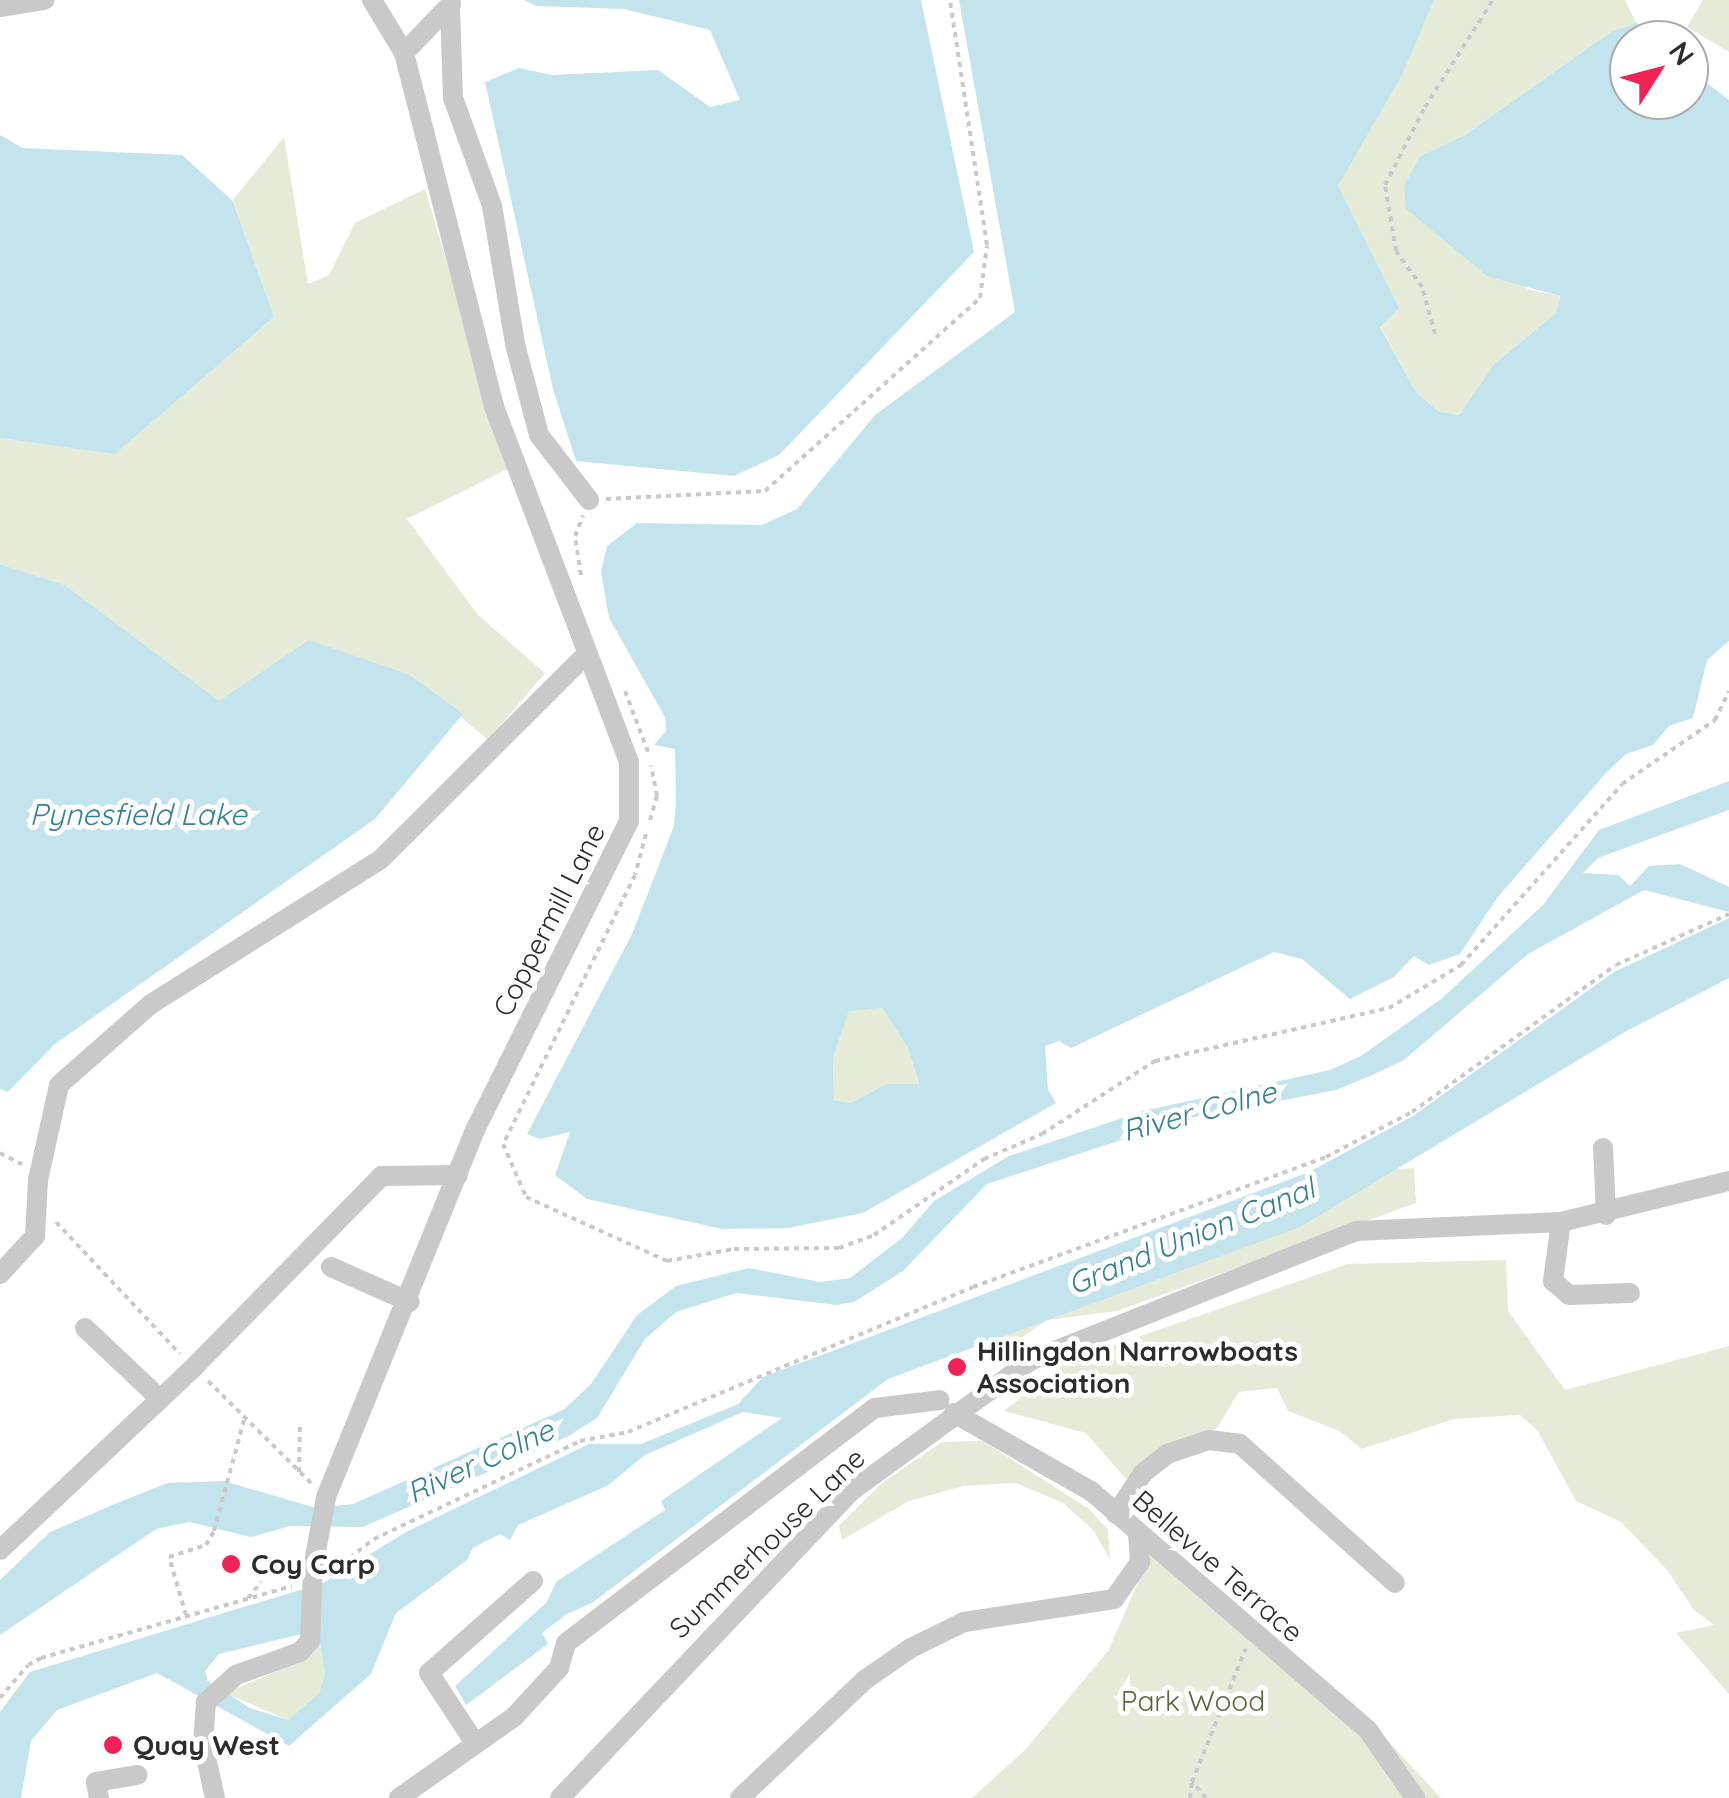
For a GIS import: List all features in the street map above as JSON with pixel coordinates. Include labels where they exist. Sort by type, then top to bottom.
[{"type":"street","points":[[0,7],[44,0]]},
{"type":"street","name":"Coppermill Lane","points":[[215,1798],[204,1744],[213,1695],[300,1652],[310,1642],[318,1536],[325,1500],[410,1302],[458,1175],[629,821],[629,762],[494,406],[404,53],[372,0]]},
{"type":"street","points":[[404,53],[451,3]]},
{"type":"street","points":[[451,3],[453,98],[492,206],[514,344],[539,435],[589,500]]},
{"type":"street","points":[[0,1274],[36,1236],[38,1180],[58,1085],[152,1004],[380,860],[586,655]]},
{"type":"street","points":[[1603,1148],[1606,1215]]},
{"type":"street","points":[[0,1550],[194,1367],[382,1176],[458,1175]]},
{"type":"street","name":"Summerhouse Lane","points":[[560,1798],[850,1492],[947,1406],[1032,1360],[1356,1231],[1562,1222],[1606,1215],[1729,1180]]},
{"type":"street","points":[[1562,1222],[1553,1281],[1569,1295],[1630,1293]]},
{"type":"street","points":[[331,1267],[410,1302]]},
{"type":"street","points":[[85,1328],[159,1398]]},
{"type":"street","points":[[399,1798],[514,1717],[559,1668],[566,1643],[874,1408],[947,1406]]},
{"type":"street","name":"Bellevue Terrace","points":[[947,1406],[1092,1491],[1368,1730],[1414,1798]]},
{"type":"street","points":[[1116,1514],[1144,1474],[1167,1454],[1209,1440],[1240,1444],[1395,1583]]},
{"type":"street","points":[[740,1798],[843,1699],[911,1648],[964,1622],[1008,1612],[1114,1600],[1140,1562],[1138,1534]]},
{"type":"street","points":[[475,1743],[429,1673],[533,1581]]},
{"type":"street","points":[[98,1798],[96,1782],[137,1775]]},
{"type":"path","points":[[582,578],[576,536],[589,500],[765,491],[980,298],[987,245],[950,0]]},
{"type":"path","points":[[1435,334],[1422,287],[1396,251],[1385,186],[1424,107],[1493,0]]},
{"type":"path","points":[[616,675],[642,723],[656,796],[635,875],[503,1144],[526,1197],[667,1261],[734,1249],[839,1248],[874,1235],[984,1158],[1042,1134],[1155,1061],[1389,1008],[1462,965],[1622,784],[1715,720],[1729,691]]},
{"type":"path","points":[[0,1698],[28,1665],[315,1574],[366,1551],[374,1539],[580,1441],[628,1432],[973,1287],[1326,1157],[1412,1112],[1616,965],[1726,916]]},
{"type":"path","points":[[0,1153],[16,1159],[38,1180]]},
{"type":"path","points":[[52,1218],[325,1500]]},
{"type":"path","points":[[186,1615],[170,1557],[206,1546],[214,1532],[224,1479],[244,1420]]},
{"type":"path","points":[[300,1422],[300,1472]]},
{"type":"path","points":[[248,1598],[261,1582]]},
{"type":"path","points":[[1190,1798],[1192,1782],[1252,1632]]},
{"type":"path","points":[[1192,1782],[1206,1798]]},
{"type":"green space","points":[[1434,0],[1625,0],[1635,20],[1609,20],[1609,33],[1465,135],[1420,156],[1406,209],[1528,289],[1560,296],[1556,313],[1494,364],[1459,415],[1438,411],[1416,392],[1380,326],[1338,186]]},
{"type":"green space","points":[[1703,0],[1729,0],[1729,52],[1709,40],[1709,20],[1691,20]]},
{"type":"green space","points":[[284,137],[308,284],[329,275],[355,223],[425,189],[508,469],[407,519],[478,615],[545,673],[488,740],[410,675],[219,702],[65,585],[0,564],[0,438],[116,453],[274,317],[233,200]]},
{"type":"green space","points":[[882,1008],[908,1048],[919,1085],[886,1084],[851,1103],[834,1100],[833,1058],[849,1010]]},
{"type":"green space","points":[[1414,1168],[1416,1203],[1117,1311],[1047,1320],[992,1358],[987,1344],[1048,1290],[1356,1173]]},
{"type":"green space","points":[[1506,1260],[1508,1311],[1565,1390],[1729,1346],[1729,1694],[1676,1633],[1714,1625],[1693,1609],[1667,1570],[1621,1522],[1576,1501],[1537,1430],[1520,1415],[1454,1419],[1362,1449],[1339,1431],[1288,1411],[1277,1388],[1239,1392],[1217,1428],[1166,1448],[1126,1479],[1086,1433],[1004,1411],[1066,1362],[1348,1264]]},
{"type":"green space","points":[[983,1441],[1089,1509],[1108,1530],[1110,1560],[1094,1531],[1063,1503],[1016,1483],[963,1486],[909,1501],[842,1540],[839,1526],[882,1483],[942,1442]]},
{"type":"green space","name":"Park Wood","points":[[1155,1544],[1376,1728],[1441,1798],[972,1798],[1026,1749],[1108,1651]]},
{"type":"green space","points":[[320,1644],[325,1674],[319,1693],[288,1720],[225,1693],[306,1659]]},
{"type":"water","points":[[524,0],[921,0],[974,252],[779,455],[734,476],[576,461],[553,389],[485,82],[519,68],[552,75],[658,70],[710,107],[740,100],[710,30],[624,9],[536,6]]},
{"type":"water","points":[[959,0],[1434,0],[1403,73],[1338,186],[1399,308],[1380,327],[1416,392],[1438,411],[1459,415],[1494,364],[1556,313],[1560,296],[1487,276],[1406,209],[1404,186],[1420,156],[1465,135],[1609,33],[1609,120],[1709,120],[1709,84],[1729,100],[1729,641],[1707,660],[1693,718],[1669,726],[1653,745],[1626,754],[1606,773],[1497,898],[1460,954],[1429,965],[1414,956],[1394,977],[1350,999],[1302,959],[1274,952],[1071,1048],[1059,1041],[1045,1046],[1048,1090],[1056,1103],[863,1213],[788,1228],[722,1229],[587,1199],[555,1175],[570,1132],[540,1139],[527,1134],[632,934],[674,826],[676,801],[675,749],[654,745],[666,731],[665,717],[609,618],[601,572],[607,546],[637,523],[762,525],[797,509],[875,415],[1015,312]],"holes":[[[882,1008],[908,1048],[919,1084],[886,1084],[851,1103],[834,1100],[833,1058],[849,1011]]]},
{"type":"water","points":[[0,135],[23,148],[182,155],[233,201],[274,317],[115,454],[0,438]]},
{"type":"water","name":"Pynesfield Lake","points":[[0,564],[65,585],[219,701],[309,640],[410,675],[463,714],[375,819],[55,1044],[8,1092],[0,1089]]},
{"type":"water","name":"River Colne","points":[[1729,781],[1729,810],[1598,858],[1583,873],[1618,875],[1630,886],[1649,866],[1680,864],[1729,887],[1729,912],[1644,890],[1528,954],[1404,1060],[1375,1074],[1336,1090],[1185,1119],[987,1184],[903,1271],[854,1302],[836,1305],[736,1293],[676,1312],[645,1339],[597,1418],[567,1437],[363,1527],[290,1526],[251,1537],[189,1522],[156,1529],[0,1635],[0,1580],[50,1532],[110,1506],[167,1483],[224,1481],[316,1508],[353,1504],[563,1410],[591,1384],[637,1315],[676,1286],[749,1268],[820,1282],[850,1278],[902,1238],[934,1201],[1009,1156],[1143,1111],[1330,1070],[1361,1056],[1441,999],[1543,905],[1599,830]]},
{"type":"water","name":"Grand Union Canal","points":[[1729,918],[1729,978],[1623,1033],[1300,1227],[888,1379],[592,1603],[567,1614],[542,1633],[548,1644],[466,1705],[455,1686],[547,1602],[556,1582],[665,1510],[661,1501],[782,1418],[743,1412],[645,1455],[607,1486],[518,1525],[510,1540],[500,1534],[473,1548],[467,1560],[396,1613],[371,1674],[289,1746],[157,1673],[57,1710],[31,1741],[21,1798],[0,1798],[0,1712],[30,1672],[323,1583],[406,1532],[589,1444],[641,1444],[738,1404],[763,1377],[1309,1172],[1413,1116],[1614,972]],"holes":[[[318,1630],[325,1674],[319,1693],[288,1720],[250,1708],[208,1681],[205,1671],[219,1654]]]},
{"type":"place","name":"Hillingdon Narrowboats Association","points":[[957,1367]]},
{"type":"place","name":"Coy Carp","points":[[231,1564]]},
{"type":"place","name":"Quay West","points":[[113,1745]]}]
